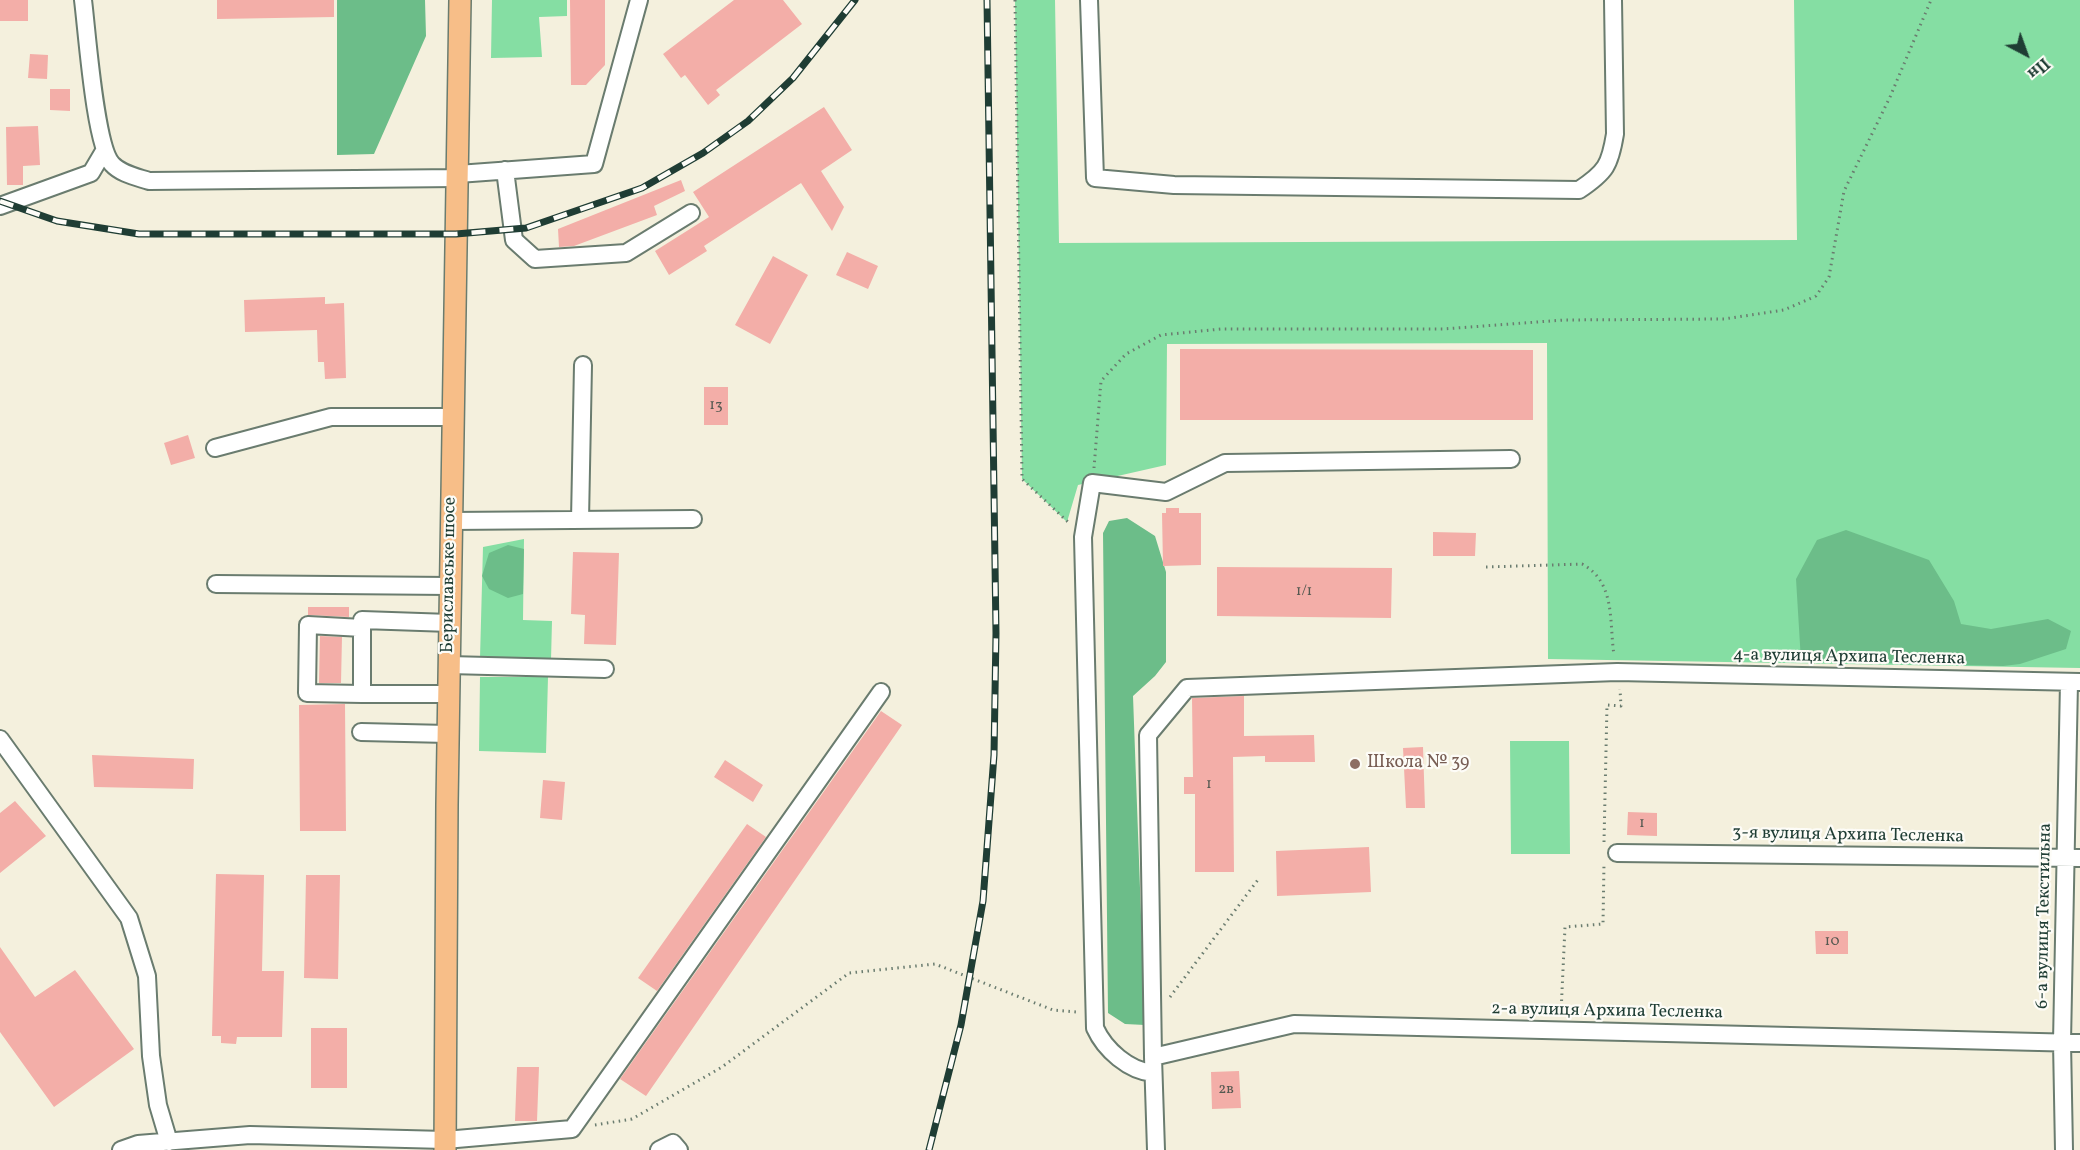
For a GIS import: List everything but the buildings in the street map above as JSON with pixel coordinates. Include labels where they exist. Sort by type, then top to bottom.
[{"type":"main road","name":"Бериславське шосе","points":[[445,1145],[448,694],[460,0]]},
{"type":"street","points":[[83,0],[104,151],[110,163],[118,170],[149,181],[458,176],[505,170],[594,164],[639,0]]},
{"type":"street","points":[[1089,0],[1095,178],[1174,185],[1579,190],[1606,169],[1612,154],[1615,134],[1613,0]]},
{"type":"street","points":[[0,206],[91,173],[104,151]]},
{"type":"street","points":[[505,170],[513,240],[535,260],[626,253],[692,213]]},
{"type":"street","points":[[580,520],[583,365]]},
{"type":"street","points":[[215,448],[332,417],[453,417]]},
{"type":"street","points":[[1153,1065],[1139,1070],[1105,1045],[1095,1028],[1083,537],[1092,483],[1166,492],[1225,464],[1511,459]]},
{"type":"street","points":[[451,520],[693,519]]},
{"type":"street","points":[[216,584],[450,586]]},
{"type":"street","points":[[362,694],[362,620],[450,623]]},
{"type":"street","points":[[362,628],[308,625],[307,693],[448,694]]},
{"type":"street","points":[[449,665],[605,669]]},
{"type":"street","name":"4-а вулиця Архипа Тесленка","points":[[1156,1150],[1148,735],[1187,688],[1617,672],[2074,682]]},
{"type":"street","name":"6-а вулиця Текстильна","points":[[2064,1150],[2062,1042],[2073,858],[2074,682]]},
{"type":"street","points":[[122,1150],[138,1144],[250,1135],[445,1145],[572,1129],[881,692]]},
{"type":"street","points":[[361,732],[448,734]]},
{"type":"street","points":[[0,739],[129,918],[147,976],[154,1076],[158,1105],[169,1142]]},
{"type":"street","name":"3-я вулиця Архипа Тесленка","points":[[1608,851],[2073,858]]},
{"type":"street","name":"2-а вулиця Архипа Тесленка","points":[[1153,1065],[1294,1024],[2080,1042]]},
{"type":"street","points":[[659,1150],[673,1143],[679,1150]]},
{"type":"path","points":[[1015,0],[1022,479],[1083,537]]},
{"type":"path","points":[[1926,0],[1926,6]]},
{"type":"path","points":[[1092,483],[1101,381],[1126,354],[1161,335],[1221,329],[1443,329],[1564,320],[1724,320],[1784,310],[1816,297],[1829,277],[1844,191],[1890,97],[1926,6],[1931,0]]},
{"type":"path","points":[[1485,567],[1582,564],[1591,569],[1607,590],[1617,672]]},
{"type":"path","points":[[1560,1030],[1565,927],[1603,924],[1608,851],[1606,705],[1621,706]]},
{"type":"path","points":[[1153,1020],[1260,877]]},
{"type":"path","points":[[572,1129],[632,1119],[722,1067],[849,973],[935,964],[1053,1010],[1094,1013]]},
{"type":"green space","points":[[337,0],[425,0],[426,36],[374,154],[337,155]]},
{"type":"green space","points":[[492,0],[567,0],[567,16],[539,17],[542,57],[491,58]]},
{"type":"green space","points":[[1015,0],[1055,0],[1059,243],[1797,240],[1794,0],[2080,0],[2080,668],[1548,659],[1547,343],[1167,344],[1166,465],[1078,485],[1067,522],[1022,479]]},
{"type":"green space","points":[[1127,518],[1155,536],[1166,572],[1166,662],[1155,676],[1133,696],[1145,1025],[1125,1024],[1108,1013],[1103,533],[1109,521]]},
{"type":"green space","points":[[1846,530],[1929,560],[1954,601],[1961,624],[1991,629],[2048,619],[2071,631],[2066,649],[2020,664],[2003,666],[1801,661],[1796,579],[1817,540]]},
{"type":"green space","points":[[524,539],[523,620],[552,621],[551,660],[480,658],[483,547]]},
{"type":"green space","points":[[508,545],[524,549],[523,594],[508,598],[489,589],[482,576],[489,553]]},
{"type":"green space","points":[[480,677],[548,677],[546,753],[479,751]]},
{"type":"green space","points":[[1510,741],[1569,741],[1570,854],[1511,854]]},
{"type":"railway","points":[[0,201],[57,221],[139,234],[456,234],[526,228],[642,188],[703,153],[748,121],[793,78],[855,0]]},
{"type":"railway","points":[[929,1150],[961,1025],[983,901],[994,755],[996,633],[987,0]]},
{"type":"place","name":"Школа № 39","points":[[1355,764]]}]
